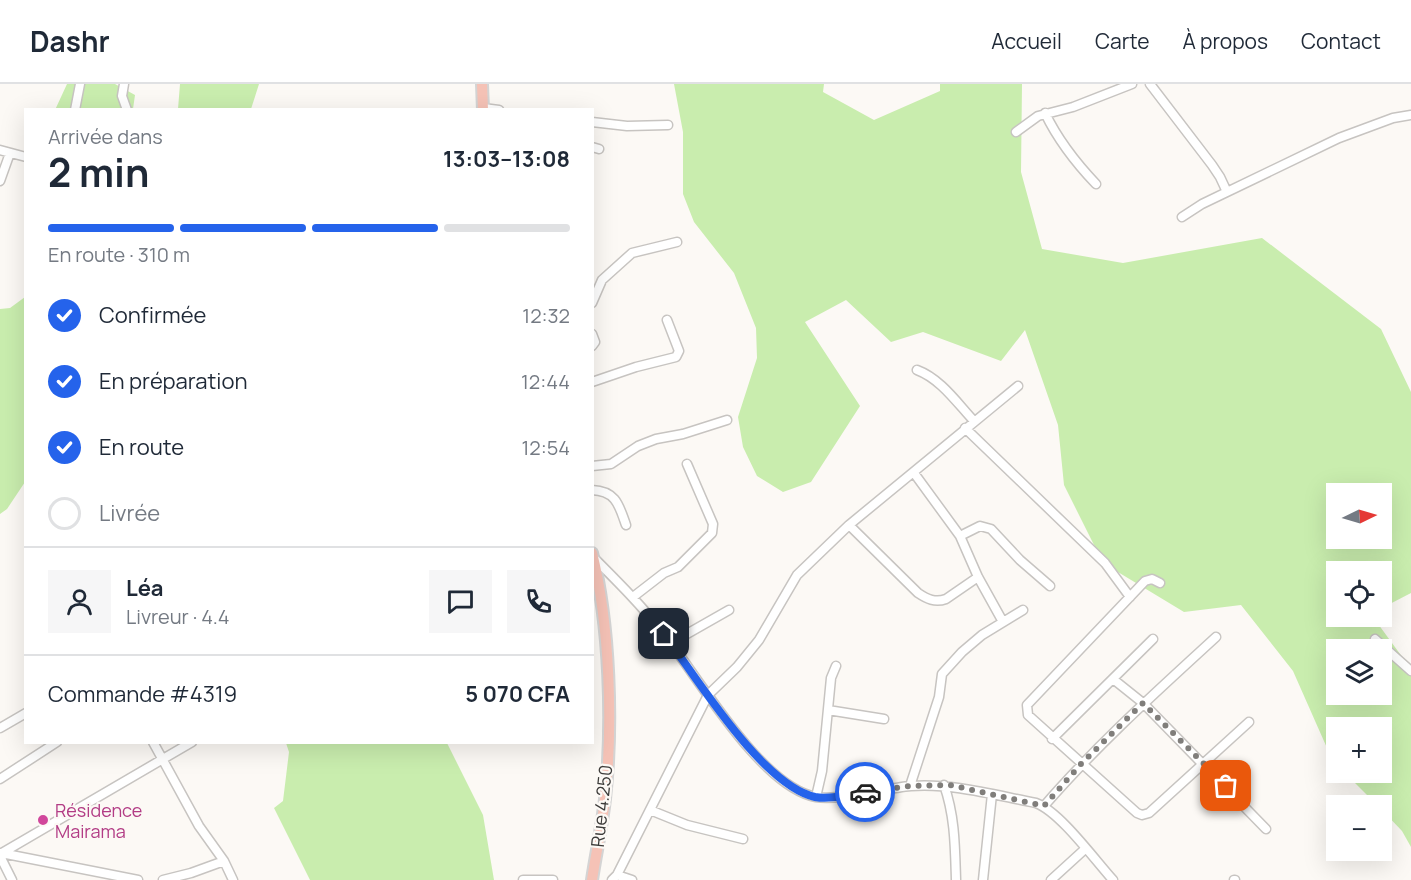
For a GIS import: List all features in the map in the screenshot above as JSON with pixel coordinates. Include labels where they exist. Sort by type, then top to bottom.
[{"type":"main road","points":[[482,84],[483,108]]},
{"type":"main road","name":"Rue 4.250","points":[[592,880],[605,798],[608,706],[603,615],[594,561]]},
{"type":"street","points":[[75,108],[81,84]]},
{"type":"street","points":[[124,84],[122,96],[126,108]]},
{"type":"street","points":[[1016,132],[1045,113],[1073,107],[1132,84]]},
{"type":"street","points":[[1150,84],[1212,165],[1227,192]]},
{"type":"street","points":[[1045,113],[1065,149],[1096,184]]},
{"type":"street","points":[[1182,217],[1227,192],[1339,138],[1393,118],[1411,115]]},
{"type":"street","points":[[594,122],[627,126],[668,125]]},
{"type":"street","points":[[0,150],[24,156]]},
{"type":"street","points":[[0,181],[10,153]]},
{"type":"street","points":[[594,298],[602,280],[632,253],[677,242]]},
{"type":"street","points":[[594,381],[676,357],[679,351],[667,320]]},
{"type":"street","points":[[917,370],[937,382],[974,421]]},
{"type":"street","points":[[632,880],[615,877],[708,695],[737,667],[759,640],[797,575],[849,525],[1018,386]]},
{"type":"street","points":[[594,466],[611,464],[638,446],[656,439],[683,434],[727,420]]},
{"type":"street","points":[[965,428],[1105,563],[1130,597]]},
{"type":"street","points":[[633,597],[664,573],[678,567],[712,533],[713,524],[687,464]]},
{"type":"street","points":[[914,473],[960,536],[978,577],[1003,621]]},
{"type":"street","points":[[594,490],[611,494],[618,500],[626,525]]},
{"type":"street","points":[[849,525],[918,593],[928,600],[946,599],[978,577]]},
{"type":"street","points":[[960,536],[980,526],[992,529],[1020,560],[1050,586]]},
{"type":"street","points":[[594,556],[633,597],[763,764],[799,790],[816,797],[831,797],[910,786],[944,785],[1044,806],[1056,816],[1113,880]]},
{"type":"street","points":[[1160,583],[1149,579],[1130,597],[1027,705],[1028,715],[1081,764],[1142,815],[1149,813],[1164,800],[1249,722]]},
{"type":"street","points":[[671,644],[729,610]]},
{"type":"street","points":[[910,786],[939,697],[942,674],[982,635],[1023,610]]},
{"type":"street","points":[[1044,806],[1081,764],[1143,703],[1216,637]]},
{"type":"street","points":[[1053,739],[1153,639]]},
{"type":"street","points":[[1392,654],[1411,671]]},
{"type":"street","points":[[816,797],[822,771],[831,678],[836,666]]},
{"type":"street","points":[[1113,679],[1143,703],[1201,764],[1238,797],[1266,829]]},
{"type":"street","points":[[828,710],[884,719]]},
{"type":"street","points":[[0,728],[24,713]]},
{"type":"street","points":[[0,779],[54,744]]},
{"type":"street","points":[[154,744],[233,880]]},
{"type":"street","points":[[1,854],[189,744]]},
{"type":"street","points":[[944,785],[952,813],[956,880]]},
{"type":"street","points":[[983,880],[992,794]]},
{"type":"street","points":[[650,810],[687,825],[743,839]]},
{"type":"street","points":[[1051,880],[1085,849]]},
{"type":"street","points":[[1,854],[12,880]]},
{"type":"street","points":[[1,854],[138,880]]},
{"type":"street","points":[[163,880],[224,861]]},
{"type":"street","points":[[523,880],[554,880]]},
{"type":"green space","points":[[67,84],[115,84],[135,95],[133,108],[56,108]]},
{"type":"green space","points":[[180,84],[259,84],[251,108],[178,108]]},
{"type":"green space","points":[[674,84],[824,84],[823,92],[874,120],[940,91],[940,84],[1022,84],[1021,172],[1042,249],[1123,263],[1262,238],[1381,329],[1411,392],[1411,593],[1392,603],[1392,561],[1326,561],[1326,627],[1380,627],[1389,639],[1326,639],[1326,705],[1392,705],[1392,643],[1411,669],[1411,847],[1402,831],[1392,820],[1392,795],[1367,795],[1355,783],[1392,783],[1392,717],[1326,717],[1326,746],[1293,671],[1241,605],[1184,612],[1103,563],[1064,485],[1058,425],[1025,330],[1001,361],[923,332],[891,342],[846,300],[805,322],[860,406],[811,482],[783,492],[757,476],[743,447],[738,417],[757,358],[756,328],[734,273],[694,222],[683,194],[683,132]]},
{"type":"green space","points":[[24,298],[24,484],[7,509],[0,514],[0,309],[10,308]]},
{"type":"green space","points":[[286,744],[448,744],[483,815],[494,880],[310,880],[274,808],[283,801],[289,752]]},
{"type":"way so far","points":[[865,792],[910,786],[950,785],[1044,806],[1081,764],[1143,703],[1201,764],[1226,786]]},
{"type":"place","name":"Résidence Mairama","points":[[43,820]]},
{"type":"route","points":[[664,634],[739,735],[763,764],[782,779],[816,797],[865,792]]}]
